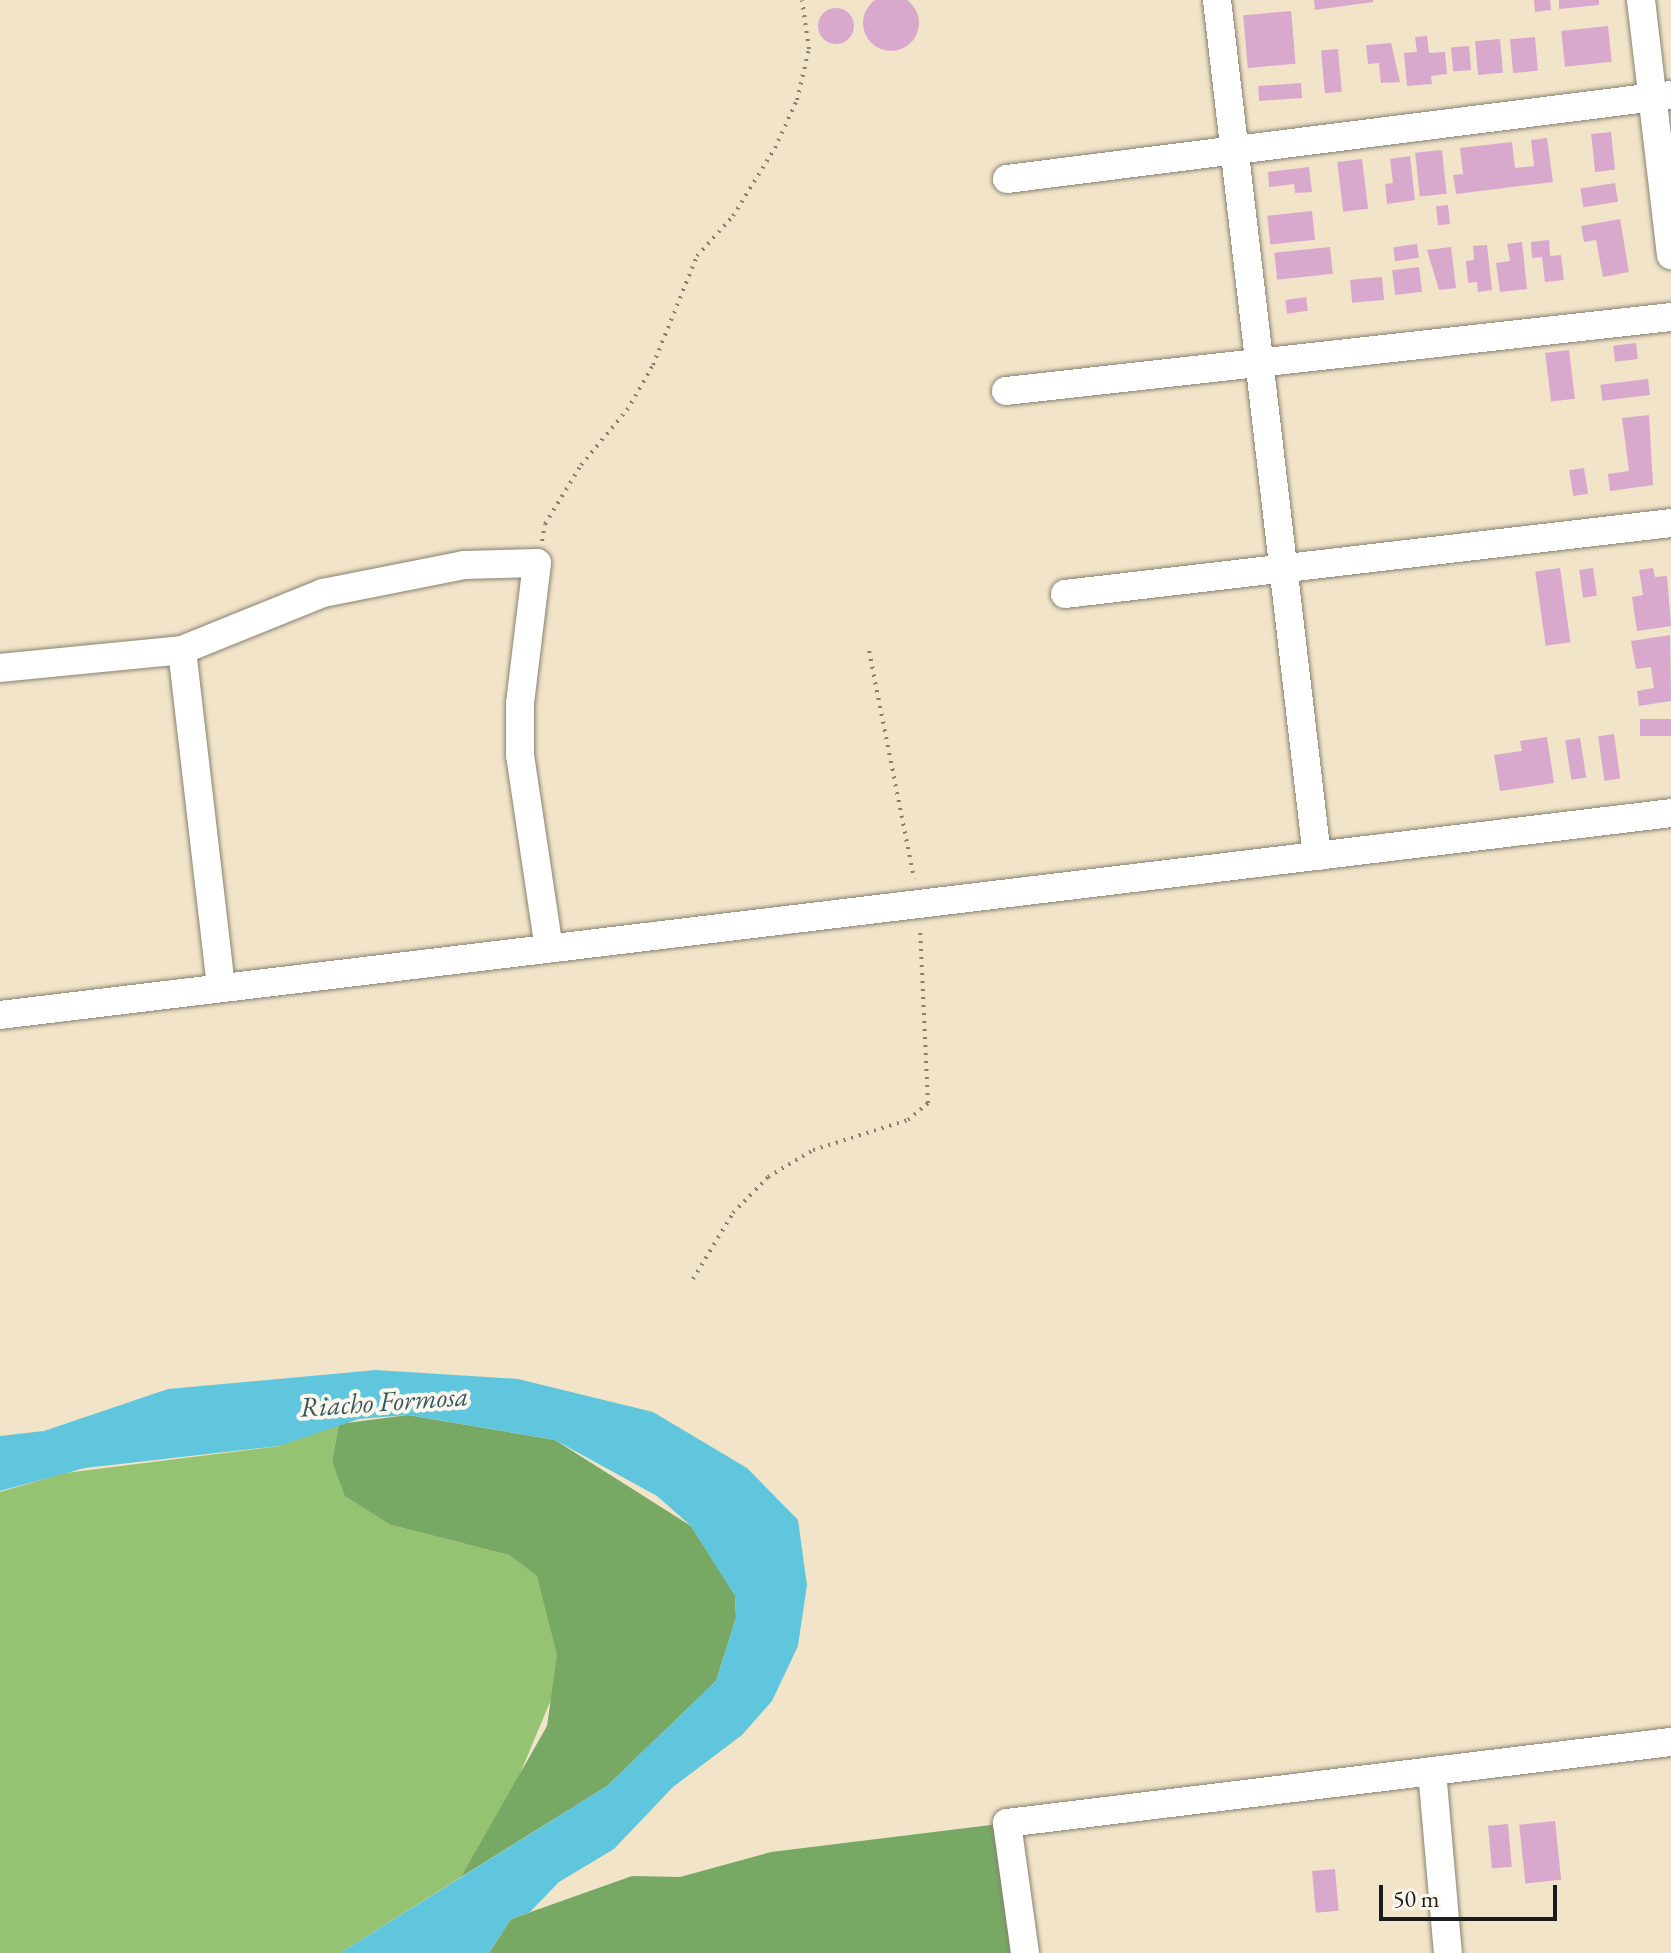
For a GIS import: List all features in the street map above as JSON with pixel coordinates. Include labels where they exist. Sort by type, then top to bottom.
[{"type":"street","points":[[1217,0],[1317,856]]},
{"type":"street","points":[[1641,0],[1662,96],[1671,255]]},
{"type":"street","points":[[1007,179],[1662,96]]},
{"type":"street","points":[[1006,391],[1671,317]]},
{"type":"street","points":[[1065,594],[1671,523]]},
{"type":"street","points":[[0,668],[182,650],[323,593],[464,565],[537,563],[520,703],[520,755],[549,948]]},
{"type":"street","points":[[182,650],[221,988]]},
{"type":"street","points":[[0,1015],[1671,813]]},
{"type":"street","points":[[1025,1953],[1007,1823],[1671,1742]]},
{"type":"street","points":[[1432,1771],[1448,1953]]},
{"type":"path","points":[[537,563],[545,524],[581,465],[627,410],[653,365],[697,256],[733,216],[775,148],[797,100],[809,49],[802,0]]},
{"type":"path","points":[[693,1279],[733,1213],[768,1177],[813,1150],[908,1120],[928,1103],[919,904],[869,651]]},
{"type":"green space","points":[[408,1415],[555,1440],[691,1526],[735,1595],[736,1618],[716,1681],[607,1786],[461,1877],[547,1726],[557,1655],[537,1576],[509,1555],[391,1525],[345,1496],[332,1461],[339,1424]]},
{"type":"green space","points":[[339,1424],[332,1461],[391,1525],[509,1555],[537,1576],[547,1611],[557,1655],[555,1690],[509,1800],[461,1877],[340,1953],[0,1953],[0,1492],[65,1473],[279,1446]]},
{"type":"green space","points":[[1007,1823],[1025,1953],[489,1953],[511,1919],[632,1876],[680,1877],[771,1852]]},
{"type":"water","name":"Riacho Formosa","points":[[376,1370],[518,1379],[653,1412],[747,1468],[798,1520],[807,1585],[798,1646],[772,1701],[742,1735],[673,1787],[614,1849],[559,1882],[530,1912],[511,1919],[489,1953],[340,1953],[607,1786],[716,1681],[736,1618],[735,1596],[691,1526],[657,1496],[555,1440],[408,1415],[359,1419],[279,1446],[85,1468],[0,1491],[0,1436],[44,1431],[168,1389]]},
{"type":"building","points":[[891,-5],[911,3],[919,23],[911,43],[891,51],[871,43],[863,23],[871,3]]},
{"type":"building","points":[[1314,0],[1373,0],[1373,2],[1315,10]]},
{"type":"building","points":[[1534,0],[1550,0],[1551,10],[1535,12]]},
{"type":"building","points":[[1559,0],[1599,0],[1599,5],[1559,9]]},
{"type":"building","points":[[836,8],[848,14],[854,26],[848,38],[836,44],[824,38],[818,26],[824,14]]},
{"type":"building","points":[[1291,11],[1296,64],[1248,68],[1243,15]]},
{"type":"building","points":[[1608,26],[1612,62],[1565,67],[1561,31]]},
{"type":"building","points":[[1427,36],[1429,53],[1445,52],[1447,74],[1431,76],[1432,84],[1407,86],[1404,53],[1417,52],[1415,37]]},
{"type":"building","points":[[1535,37],[1538,71],[1513,73],[1510,39]]},
{"type":"building","points":[[1500,39],[1503,73],[1478,75],[1475,41]]},
{"type":"building","points":[[1391,43],[1400,82],[1381,83],[1379,63],[1368,64],[1366,45]]},
{"type":"building","points":[[1469,46],[1471,70],[1453,71],[1451,48]]},
{"type":"building","points":[[1338,49],[1342,92],[1325,93],[1321,50]]},
{"type":"building","points":[[1301,83],[1302,98],[1259,101],[1258,86]]},
{"type":"building","points":[[1611,132],[1615,170],[1595,172],[1591,134]]},
{"type":"building","points":[[1547,138],[1553,182],[1456,194],[1453,175],[1463,174],[1460,148],[1512,142],[1515,168],[1534,166],[1531,140]]},
{"type":"building","points":[[1442,150],[1447,194],[1420,197],[1415,153]]},
{"type":"building","points":[[1410,156],[1415,200],[1387,204],[1385,184],[1393,183],[1390,159]]},
{"type":"building","points":[[1362,159],[1368,209],[1343,212],[1337,162]]},
{"type":"building","points":[[1309,167],[1312,192],[1295,193],[1294,184],[1269,187],[1268,172]]},
{"type":"building","points":[[1615,183],[1618,202],[1583,207],[1580,188]]},
{"type":"building","points":[[1448,205],[1450,224],[1438,225],[1436,206]]},
{"type":"building","points":[[1312,211],[1315,240],[1270,245],[1267,216]]},
{"type":"building","points":[[1620,219],[1629,272],[1603,277],[1596,240],[1584,242],[1581,226]]},
{"type":"building","points":[[1549,240],[1550,256],[1561,255],[1564,280],[1545,282],[1542,257],[1532,258],[1531,242]]},
{"type":"building","points":[[1522,242],[1527,289],[1500,292],[1496,263],[1510,261],[1507,244]]},
{"type":"building","points":[[1417,244],[1419,258],[1395,261],[1393,247]]},
{"type":"building","points":[[1487,245],[1492,290],[1478,292],[1477,282],[1468,283],[1466,261],[1474,260],[1473,246]]},
{"type":"building","points":[[1330,247],[1333,274],[1277,280],[1274,253]]},
{"type":"building","points":[[1451,247],[1456,288],[1439,290],[1427,250]]},
{"type":"building","points":[[1419,267],[1422,292],[1395,295],[1392,270]]},
{"type":"building","points":[[1382,277],[1384,300],[1352,303],[1350,280]]},
{"type":"building","points":[[1306,297],[1308,311],[1287,314],[1285,300]]},
{"type":"building","points":[[1636,343],[1638,359],[1615,362],[1613,346]]},
{"type":"building","points":[[1569,350],[1575,399],[1551,402],[1545,353]]},
{"type":"building","points":[[1648,379],[1650,395],[1602,401],[1600,385]]},
{"type":"building","points":[[1649,415],[1653,485],[1610,491],[1608,474],[1629,471],[1622,418]]},
{"type":"building","points":[[1584,468],[1588,494],[1573,496],[1569,470]]},
{"type":"building","points":[[1560,568],[1570,642],[1546,646],[1535,571]]},
{"type":"building","points":[[1593,568],[1597,596],[1583,598],[1579,570]]},
{"type":"building","points":[[1653,568],[1655,577],[1667,576],[1671,626],[1637,631],[1632,597],[1643,595],[1639,570]]},
{"type":"building","points":[[1670,635],[1671,701],[1639,706],[1637,691],[1654,688],[1651,667],[1636,669],[1631,641]]},
{"type":"building","points":[[1640,719],[1671,719],[1671,736],[1640,736]]},
{"type":"building","points":[[1614,734],[1620,779],[1604,781],[1598,736]]},
{"type":"building","points":[[1547,737],[1554,783],[1500,791],[1494,755],[1522,751],[1520,741]]},
{"type":"building","points":[[1580,738],[1586,778],[1571,780],[1565,740]]},
{"type":"building","points":[[1555,1821],[1561,1880],[1525,1883],[1519,1825]]},
{"type":"building","points":[[1508,1824],[1512,1867],[1492,1869],[1488,1826]]},
{"type":"building","points":[[1335,1869],[1339,1911],[1316,1913],[1312,1871]]}]
